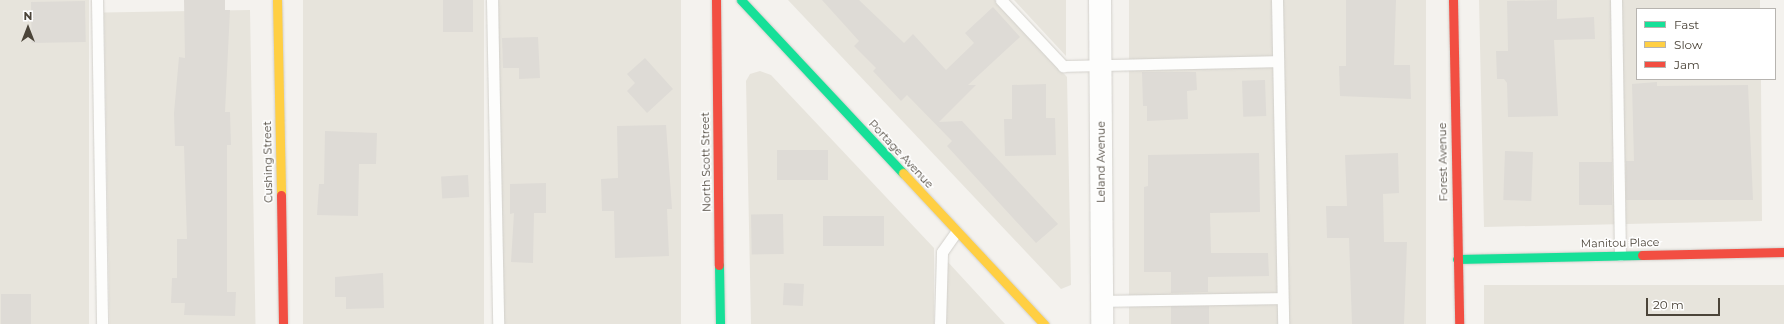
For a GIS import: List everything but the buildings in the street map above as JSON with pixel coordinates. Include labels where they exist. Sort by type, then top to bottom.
[{"type":"street","name":"Cushing Street","points":[[277,0],[283,324]]},
{"type":"street","name":"North Scott Street","points":[[716,0],[720,324]]},
{"type":"street","name":"Portage Avenue","points":[[741,0],[956,232],[1044,324]]},
{"type":"street","name":"Leland Avenue","points":[[1100,0],[1102,324]]},
{"type":"street","name":"Forest Avenue","points":[[1452,0],[1459,324]]},
{"type":"street","name":"Manitou Place","points":[[1457,259],[1784,252]]},
{"type":"lane","points":[[97,0],[102,324]]},
{"type":"lane","points":[[492,0],[498,324]]},
{"type":"lane","points":[[1001,0],[1063,66],[1278,61]]},
{"type":"lane","points":[[1277,0],[1282,324]]},
{"type":"lane","points":[[1616,0],[1620,255]]},
{"type":"lane","points":[[940,324],[942,252],[956,232]]},
{"type":"lane","points":[[1101,301],[1282,298]]},
{"type":"shaded area","points":[[0,0],[89,0],[89,324],[0,324]]},
{"type":"shaded area","points":[[303,0],[484,0],[484,324],[303,324]]},
{"type":"shaded area","points":[[499,0],[681,0],[681,324],[499,324]]},
{"type":"shaded area","points":[[788,0],[995,0],[1067,77],[1071,285],[1061,289]]},
{"type":"shaded area","points":[[1014,0],[1066,0],[1066,56]]},
{"type":"shaded area","points":[[1129,0],[1426,0],[1426,324],[1129,324]]},
{"type":"shaded area","points":[[1479,0],[1760,0],[1760,8],[1636,8],[1636,80],[1761,80],[1762,221],[1484,227]]},
{"type":"shaded area","points":[[250,10],[255,324],[109,324],[104,13]]},
{"type":"shaded area","points":[[760,71],[771,75],[934,248],[934,324],[751,324],[746,81],[750,74]]},
{"type":"shaded area","points":[[947,261],[1005,324],[946,324]]},
{"type":"shaded area","points":[[1484,285],[1784,285],[1784,324],[1484,324]]},
{"type":"traffic: fast","points":[[741,0],[903,173]]},
{"type":"traffic: fast","points":[[1457,259],[1642,255]]},
{"type":"traffic: fast","points":[[719,265],[720,324]]},
{"type":"traffic: slow","points":[[277,0],[281,195]]},
{"type":"traffic: slow","points":[[903,173],[1044,324]]},
{"type":"traffic: jam","points":[[716,0],[719,265]]},
{"type":"traffic: jam","points":[[1453,0],[1459,324]]},
{"type":"traffic: jam","points":[[281,195],[283,324]]},
{"type":"traffic: jam","points":[[1642,255],[1784,252]]}]
